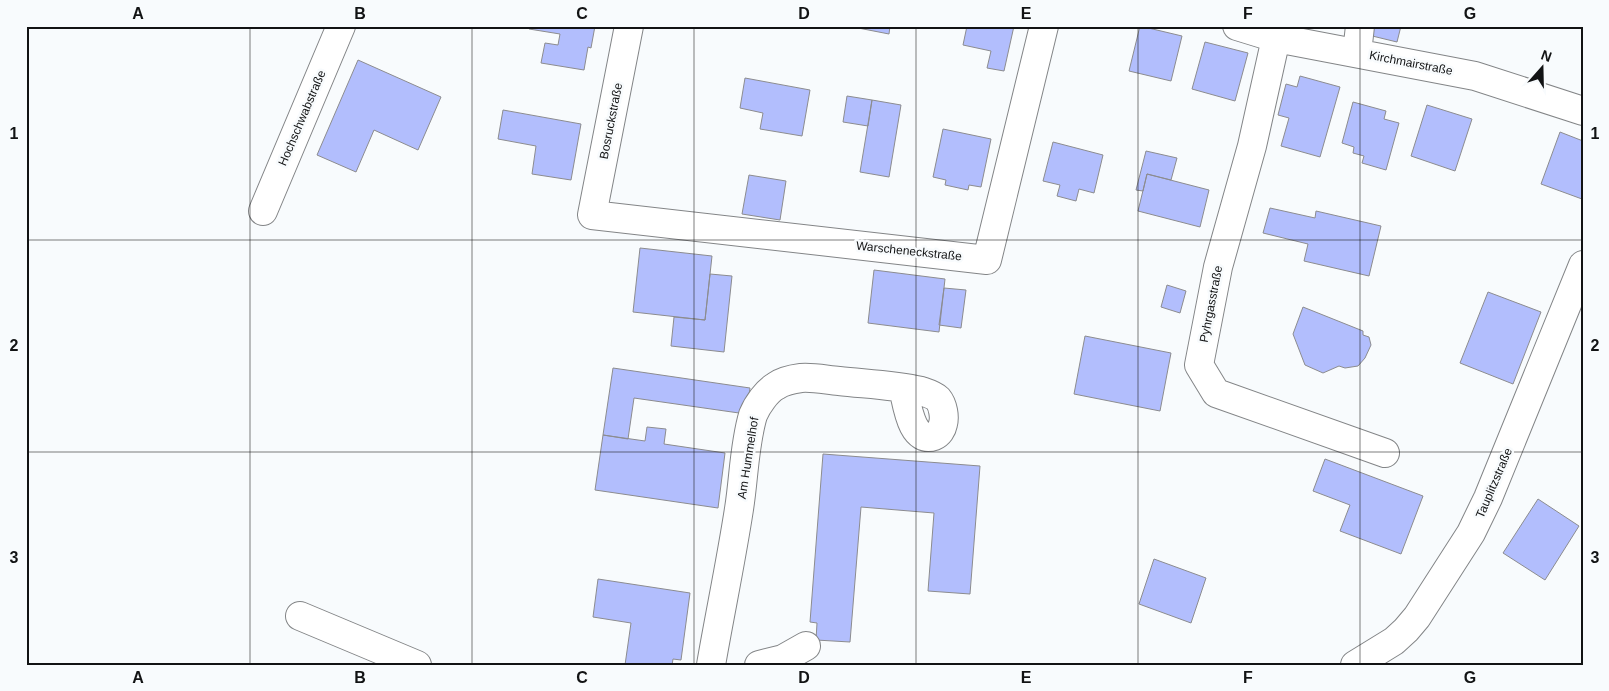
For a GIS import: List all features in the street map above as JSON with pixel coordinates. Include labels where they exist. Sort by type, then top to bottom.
[{"type":"street","name":"Hochschwabstraße","points":[[263,211],[341,26]]},
{"type":"street","name":"Bosruckstraße","points":[[592,215],[629,26]]},
{"type":"street","name":"Warscheneckstraße","points":[[592,215],[987,260],[1044,26]]},
{"type":"street","name":"Kirchmairstraße","points":[[1237,26],[1276,38],[1475,76],[1583,111]]},
{"type":"street","points":[[1357,53],[1360,26]]},
{"type":"street","name":"Pyhrgasstraße","points":[[1276,38],[1252,146],[1218,267],[1199,365],[1216,393],[1385,453]]},
{"type":"street","name":"Tauplitzstraße","points":[[1354,665],[1394,642],[1406,630],[1417,617],[1471,533],[1492,489],[1583,265]]},
{"type":"street","name":"Am Hummelhof","points":[[711,665],[740,507],[750,429],[754,413],[763,398],[775,386],[802,378],[903,388]]},
{"type":"street","points":[[300,616],[417,665]]},
{"type":"street","points":[[759,665],[783,659],[806,646]]},
{"type":"building","points":[[529,26],[595,26],[591,48],[588,47],[584,70],[541,63],[545,43],[558,45],[560,34],[529,29]]},
{"type":"building","points":[[848,26],[890,26],[889,34]]},
{"type":"building","points":[[967,26],[1014,26],[1004,71],[987,68],[991,51],[963,45]]},
{"type":"building","points":[[1140,26],[1182,36],[1171,81],[1129,71]]},
{"type":"building","points":[[1365,26],[1401,26],[1397,42],[1364,34]]},
{"type":"building","points":[[1205,42],[1248,53],[1235,101],[1192,89]]},
{"type":"building","points":[[358,60],[441,97],[418,150],[374,130],[356,172],[317,155]]},
{"type":"building","points":[[1300,76],[1340,87],[1320,157],[1281,146],[1289,118],[1278,115],[1286,84],[1297,87]]},
{"type":"building","points":[[745,78],[810,90],[802,136],[760,129],[763,113],[740,108]]},
{"type":"building","points":[[847,96],[872,100],[868,126],[843,122]]},
{"type":"building","points":[[872,100],[901,105],[889,177],[860,172]]},
{"type":"building","points":[[1353,102],[1386,111],[1384,119],[1399,123],[1386,170],[1362,163],[1364,156],[1353,153],[1354,147],[1342,143]]},
{"type":"building","points":[[1427,105],[1472,119],[1455,171],[1411,156]]},
{"type":"building","points":[[503,110],[581,124],[571,180],[532,174],[536,146],[498,139]]},
{"type":"building","points":[[943,129],[991,139],[981,187],[969,185],[968,190],[945,185],[946,180],[933,177]]},
{"type":"building","points":[[1560,132],[1583,141],[1582,199],[1541,184]]},
{"type":"building","points":[[1053,142],[1103,155],[1094,193],[1079,189],[1076,201],[1057,196],[1060,185],[1043,181]]},
{"type":"building","points":[[1146,151],[1177,158],[1171,180],[1147,174],[1143,191],[1136,190]]},
{"type":"building","points":[[1147,174],[1209,190],[1200,227],[1138,211]]},
{"type":"building","points":[[749,175],[786,181],[780,220],[742,214]]},
{"type":"building","points":[[1270,208],[1315,218],[1316,211],[1381,226],[1369,276],[1304,261],[1308,244],[1263,233]]},
{"type":"building","points":[[640,248],[712,256],[705,320],[633,312]]},
{"type":"building","points":[[874,270],[945,279],[939,332],[868,323]]},
{"type":"building","points":[[710,274],[732,276],[724,352],[671,346],[674,317],[705,320]]},
{"type":"building","points":[[1167,285],[1186,291],[1180,313],[1161,307]]},
{"type":"building","points":[[944,288],[966,290],[961,328],[939,325]]},
{"type":"building","points":[[1488,292],[1541,312],[1513,384],[1460,363]]},
{"type":"building","points":[[1303,307],[1363,331],[1363,335],[1369,337],[1371,345],[1365,358],[1358,366],[1345,368],[1339,366],[1323,373],[1305,365],[1293,334]]},
{"type":"building","points":[[1085,336],[1171,353],[1160,411],[1074,394]]},
{"type":"building","points":[[613,368],[750,388],[746,414],[634,398],[628,439],[603,435]]},
{"type":"building","points":[[647,427],[666,429],[664,444],[725,453],[718,508],[595,490],[603,435],[645,441]]},
{"type":"building","points":[[823,454],[980,466],[970,594],[928,591],[934,513],[861,507],[850,642],[816,640],[817,623],[810,622]]},
{"type":"building","points":[[1325,459],[1423,496],[1401,554],[1340,531],[1350,505],[1313,491]]},
{"type":"building","points":[[1538,499],[1579,526],[1545,580],[1503,553]]},
{"type":"building","points":[[1154,559],[1206,578],[1191,623],[1139,604]]},
{"type":"building","points":[[598,579],[690,593],[681,660],[673,659],[672,665],[625,665],[631,623],[593,617]]}]
